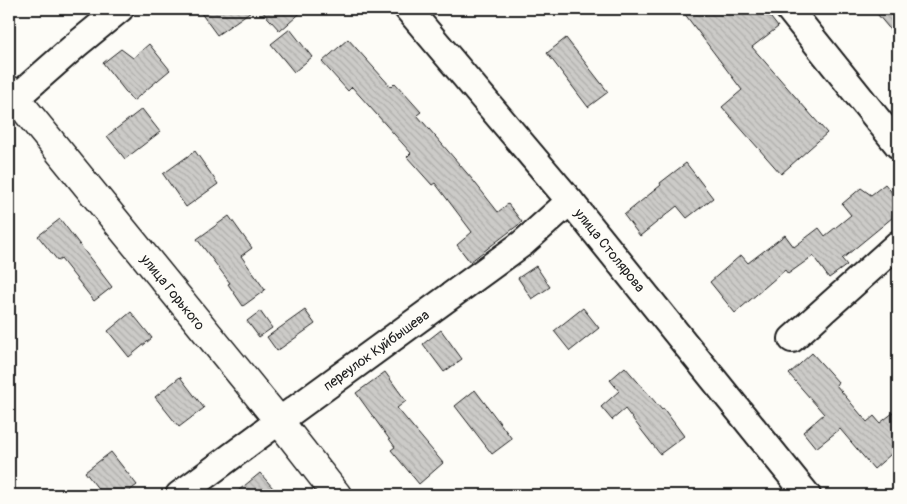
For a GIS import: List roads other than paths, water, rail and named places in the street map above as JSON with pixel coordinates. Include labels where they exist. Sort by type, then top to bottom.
[{"type":"main road","name":"улица Горького","points":[[11,98],[279,421],[337,495]]},
{"type":"street","points":[[11,98],[120,9]]},
{"type":"street","name":"улица Столярова","points":[[408,9],[570,201],[807,495]]},
{"type":"street","points":[[789,9],[898,145]]},
{"type":"street","name":"переулок Куйбышева","points":[[179,495],[523,244],[570,201]]},
{"type":"street","points":[[792,339],[898,244]]}]
